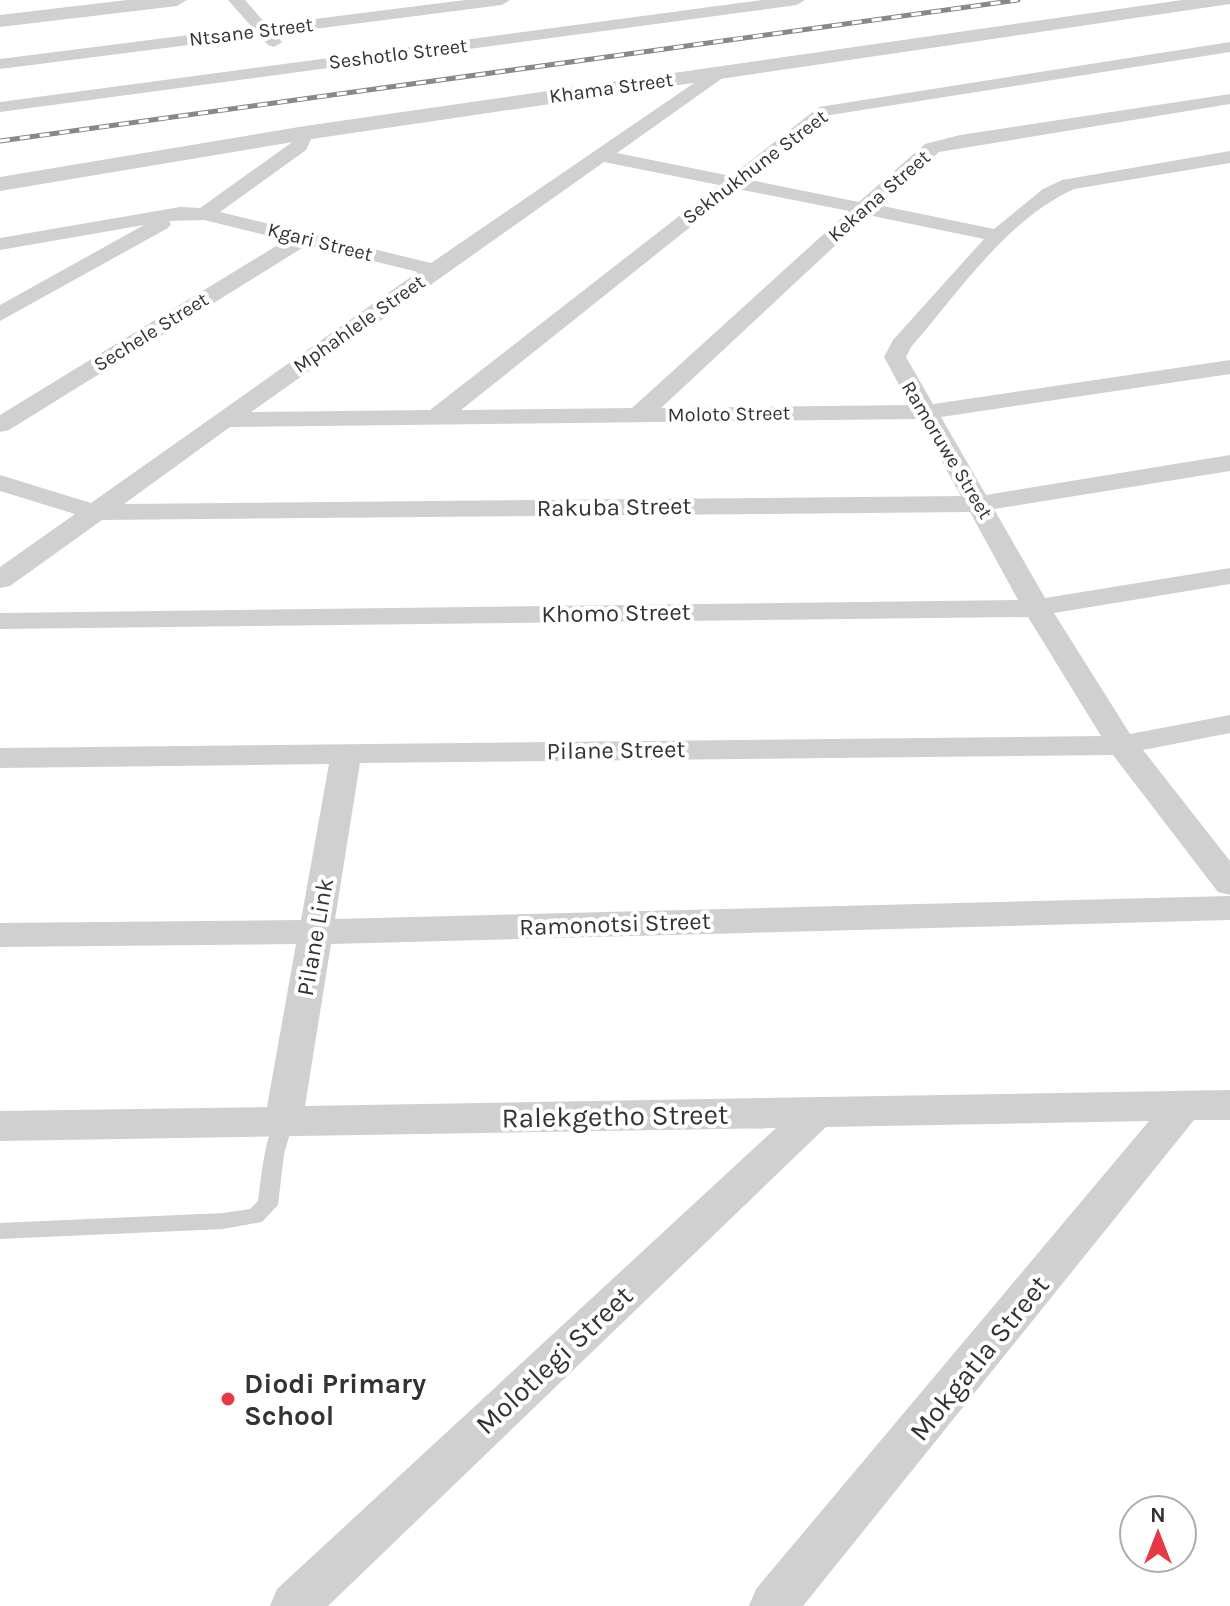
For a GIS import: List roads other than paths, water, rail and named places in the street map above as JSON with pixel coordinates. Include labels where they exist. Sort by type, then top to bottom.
[{"type":"street","points":[[0,21],[177,0]]},
{"type":"street","points":[[236,0],[265,30],[293,68]]},
{"type":"street","name":"Ntsane Street","points":[[0,64],[502,0]]},
{"type":"street","name":"Seshotlo Street","points":[[0,107],[734,4],[797,0]]},
{"type":"street","name":"Khama Street","points":[[0,184],[305,133],[1223,0]]},
{"type":"street","name":"Sekhukhune Street","points":[[437,417],[819,114],[832,108],[1230,47]]},
{"type":"street","name":"Mphahlele Street","points":[[0,580],[435,270],[722,72]]},
{"type":"street","name":"Kekana Street","points":[[639,415],[860,209],[925,153],[941,145],[1230,99]]},
{"type":"street","points":[[204,214],[299,146],[305,133]]},
{"type":"street","points":[[604,156],[1000,236]]},
{"type":"street","name":"Ramoruwe Street","points":[[1224,162],[1058,186],[1035,200],[896,352],[896,363],[980,504],[1037,608],[1122,745],[1230,884]]},
{"type":"street","name":"Kgari Street","points":[[0,244],[138,227],[180,213],[204,214],[435,270]]},
{"type":"street","points":[[2,312],[138,227]]},
{"type":"street","name":"Sechele Street","points":[[0,425],[302,239]]},
{"type":"street","name":"Moloto Street","points":[[224,420],[925,412],[1230,367]]},
{"type":"street","name":"Rakuba Street","points":[[0,483],[94,512],[980,504],[1230,463]]},
{"type":"street","name":"Khomo Street","points":[[0,621],[1037,608],[1230,576]]},
{"type":"street","name":"Pilane Street","points":[[0,758],[1122,745],[1230,724]]},
{"type":"street","name":"Pilane Link","points":[[284,1120],[346,753]]},
{"type":"street","name":"Ramonotsi Street","points":[[0,935],[316,932],[1230,908]]},
{"type":"street","name":"Ralekgetho Street","points":[[0,1126],[1230,1105]]},
{"type":"street","name":"Mokgatla Street","points":[[773,1606],[1182,1108]]},
{"type":"street","name":"Molotlegi Street","points":[[294,1606],[815,1114]]},
{"type":"lane","points":[[0,1231],[223,1221],[255,1216],[268,1205],[274,1154],[284,1120]]},
{"type":"railway","points":[[0,141],[1018,0]]},
{"type":"place","name":"Diodi Primary School","points":[[228,1399]]}]
